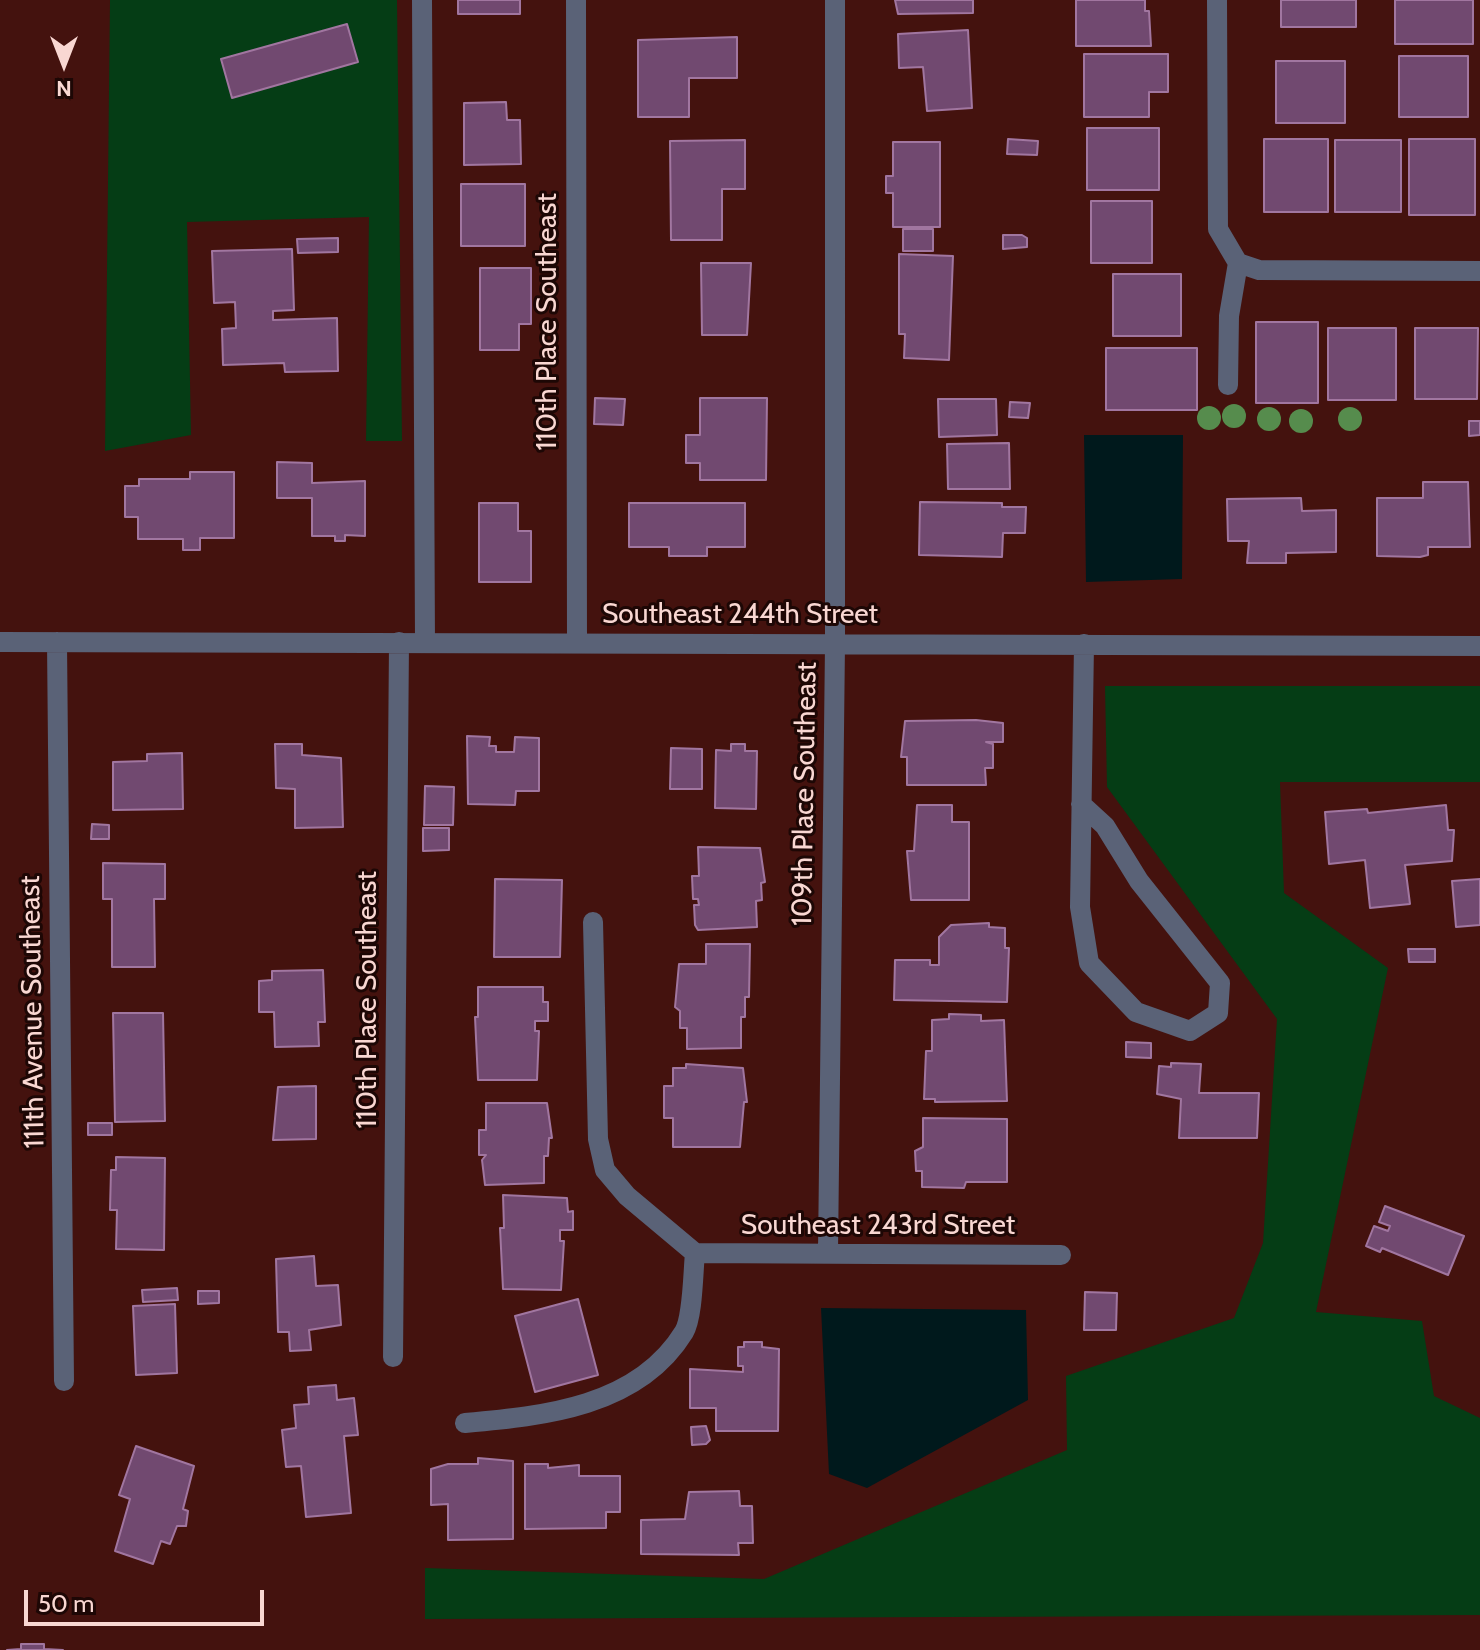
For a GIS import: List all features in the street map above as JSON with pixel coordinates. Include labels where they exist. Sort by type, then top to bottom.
[{"type":"street","points":[[422,0],[425,642]]},
{"type":"street","name":"110th Place Southeast","points":[[576,0],[577,643]]},
{"type":"street","name":"109th Place Southeast","points":[[828,1252],[835,644],[835,0]]},
{"type":"street","points":[[1217,0],[1218,229],[1238,263],[1229,316],[1228,385]]},
{"type":"street","points":[[1238,263],[1259,270],[1480,271]]},
{"type":"street","name":"Southeast 244th Street","points":[[0,642],[1480,646]]},
{"type":"street","name":"111th Avenue Southeast","points":[[57,642],[64,1381]]},
{"type":"street","name":"110th Place Southeast","points":[[393,1357],[399,642]]},
{"type":"street","points":[[1081,804],[1105,826],[1139,881],[1220,983],[1218,1013],[1190,1031],[1136,1012],[1089,963],[1080,907],[1081,804],[1084,644]]},
{"type":"street","points":[[465,1423],[534,1417],[572,1408],[628,1385],[659,1362],[686,1330],[695,1253],[627,1196],[605,1170],[598,1139],[593,922]]},
{"type":"street","name":"Southeast 243rd Street","points":[[695,1253],[1061,1255]]},
{"type":"green space","points":[[110,0],[397,0],[402,441],[366,441],[369,217],[187,222],[191,435],[105,451]]},
{"type":"green space","points":[[1105,686],[1480,686],[1480,782],[1280,782],[1284,893],[1388,968],[1316,1312],[1422,1321],[1434,1396],[1480,1418],[1480,1615],[425,1619],[425,1568],[764,1579],[1067,1450],[1066,1376],[1234,1318],[1263,1243],[1277,1019],[1107,787]]},
{"type":"water","points":[[1084,435],[1183,435],[1182,579],[1086,582]]},
{"type":"water","points":[[821,1308],[1026,1310],[1028,1400],[867,1488],[829,1474]]},
{"type":"building","points":[[458,0],[520,0],[520,14],[458,14]]},
{"type":"building","points":[[895,0],[973,0],[973,13],[898,14]]},
{"type":"building","points":[[1076,0],[1145,0],[1145,11],[1149,11],[1151,46],[1076,46]]},
{"type":"building","points":[[1281,0],[1356,0],[1356,27],[1281,27]]},
{"type":"building","points":[[1395,0],[1473,0],[1473,44],[1395,44]]},
{"type":"building","points":[[347,24],[358,62],[232,98],[221,59]]},
{"type":"building","points":[[968,30],[972,108],[927,111],[923,67],[899,68],[898,34]]},
{"type":"building","points":[[737,37],[737,78],[689,78],[689,117],[638,117],[638,40]]},
{"type":"building","points":[[1084,54],[1168,54],[1168,92],[1149,92],[1149,117],[1084,117]]},
{"type":"building","points":[[1399,56],[1468,56],[1468,117],[1399,117]]},
{"type":"building","points":[[1276,61],[1345,61],[1345,123],[1276,123]]},
{"type":"building","points":[[506,102],[507,120],[520,120],[521,164],[464,165],[464,103]]},
{"type":"building","points":[[1087,128],[1159,128],[1159,190],[1087,190]]},
{"type":"building","points":[[1008,139],[1038,141],[1037,155],[1007,154]]},
{"type":"building","points":[[1264,139],[1328,139],[1328,212],[1264,212]]},
{"type":"building","points":[[1409,139],[1475,139],[1475,215],[1409,215]]},
{"type":"building","points":[[745,140],[745,189],[722,189],[722,240],[671,240],[670,141]]},
{"type":"building","points":[[1335,140],[1401,140],[1401,212],[1335,212]]},
{"type":"building","points":[[893,142],[940,142],[940,227],[893,227],[893,193],[886,193],[886,176],[893,176]]},
{"type":"building","points":[[461,184],[525,184],[525,246],[461,246]]},
{"type":"building","points":[[1091,201],[1152,201],[1152,263],[1091,263]]},
{"type":"building","points":[[903,229],[933,229],[933,251],[903,251]]},
{"type":"building","points":[[1003,235],[1022,235],[1027,238],[1027,247],[1003,249]]},
{"type":"building","points":[[338,238],[338,252],[298,253],[297,239]]},
{"type":"building","points":[[292,249],[294,310],[273,311],[273,320],[337,318],[338,371],[285,372],[284,363],[223,365],[222,329],[236,328],[235,302],[214,303],[212,251]]},
{"type":"building","points":[[899,254],[953,256],[949,360],[904,358],[905,334],[899,334]]},
{"type":"building","points":[[701,263],[751,263],[747,335],[702,335]]},
{"type":"building","points":[[480,268],[531,268],[531,324],[519,324],[519,350],[480,350]]},
{"type":"building","points":[[1113,274],[1181,274],[1181,336],[1113,336]]},
{"type":"building","points":[[1256,322],[1318,322],[1318,403],[1256,403]]},
{"type":"building","points":[[1328,328],[1396,328],[1396,400],[1328,400]]},
{"type":"building","points":[[1415,328],[1478,328],[1477,399],[1415,399]]},
{"type":"building","points":[[1106,348],[1197,348],[1197,410],[1106,410]]},
{"type":"building","points":[[595,398],[625,399],[623,425],[594,424]]},
{"type":"building","points":[[700,398],[767,398],[766,480],[700,480],[700,463],[686,463],[686,435],[700,435]]},
{"type":"building","points":[[938,399],[996,399],[997,435],[939,437]]},
{"type":"building","points":[[1010,402],[1030,403],[1028,418],[1009,417]]},
{"type":"building","points":[[1469,421],[1480,421],[1480,435],[1469,436]]},
{"type":"building","points":[[1009,443],[1010,489],[948,489],[947,444]]},
{"type":"building","points":[[277,462],[312,463],[312,483],[365,481],[365,536],[345,535],[345,541],[335,541],[335,536],[312,536],[312,498],[277,498]]},
{"type":"building","points":[[190,472],[234,472],[234,538],[200,538],[200,550],[183,550],[183,539],[138,539],[138,517],[125,517],[125,486],[139,486],[139,479],[190,479]]},
{"type":"building","points":[[1423,482],[1468,482],[1470,547],[1428,547],[1428,555],[1420,557],[1377,556],[1377,498],[1423,498]]},
{"type":"building","points":[[1301,498],[1302,511],[1336,510],[1336,552],[1286,553],[1286,563],[1247,563],[1249,541],[1228,541],[1227,499]]},
{"type":"building","points":[[920,502],[1002,503],[1002,507],[1026,507],[1025,533],[1003,533],[1002,557],[919,555]]},
{"type":"building","points":[[479,503],[518,503],[518,531],[531,531],[531,582],[479,582]]},
{"type":"building","points":[[629,503],[745,503],[745,547],[707,547],[707,556],[669,556],[669,547],[629,547]]},
{"type":"building","points":[[976,720],[1003,723],[1003,742],[986,742],[993,744],[993,768],[985,768],[986,785],[907,785],[907,757],[901,757],[905,721]]},
{"type":"building","points":[[467,736],[490,737],[489,746],[496,746],[496,752],[514,752],[515,737],[539,738],[539,791],[516,791],[515,805],[468,804]]},
{"type":"building","points":[[275,744],[302,744],[302,755],[341,758],[343,827],[295,828],[295,789],[276,788]]},
{"type":"building","points":[[731,744],[745,744],[745,751],[757,751],[756,809],[715,808],[716,750],[731,751]]},
{"type":"building","points":[[671,748],[702,749],[702,789],[670,789]]},
{"type":"building","points":[[182,753],[183,809],[113,810],[113,762],[147,761],[147,754]]},
{"type":"building","points":[[425,786],[454,787],[453,825],[424,825]]},
{"type":"building","points":[[917,805],[952,805],[952,822],[969,822],[969,900],[911,900],[907,851],[914,851]]},
{"type":"building","points":[[1446,805],[1448,830],[1454,830],[1452,861],[1405,865],[1410,904],[1370,908],[1365,860],[1329,864],[1325,812],[1367,809],[1368,813]]},
{"type":"building","points":[[92,824],[109,825],[109,839],[91,839]]},
{"type":"building","points":[[423,828],[449,828],[449,850],[423,851]]},
{"type":"building","points":[[698,847],[760,848],[765,882],[761,883],[762,900],[756,901],[757,927],[698,930],[694,905],[699,905],[698,899],[693,899],[692,876],[699,876]]},
{"type":"building","points":[[103,863],[165,864],[165,899],[154,899],[155,967],[112,967],[112,899],[103,899]]},
{"type":"building","points":[[495,879],[562,880],[560,957],[494,957]]},
{"type":"building","points":[[1480,879],[1480,925],[1456,927],[1452,881]]},
{"type":"building","points":[[989,923],[989,927],[1005,928],[1005,948],[1009,948],[1007,1002],[894,1000],[895,960],[930,960],[930,965],[939,965],[939,937],[951,925]]},
{"type":"building","points":[[706,944],[750,944],[749,997],[745,997],[745,1017],[741,1017],[741,1048],[687,1049],[687,1028],[680,1028],[680,1011],[675,1007],[679,964],[706,964]]},
{"type":"building","points":[[1408,949],[1435,949],[1435,962],[1409,962]]},
{"type":"building","points":[[323,970],[325,1022],[318,1022],[319,1046],[275,1047],[274,1012],[259,1012],[259,981],[272,980],[272,971]]},
{"type":"building","points":[[478,987],[543,987],[543,1002],[548,1002],[548,1021],[535,1021],[535,1031],[539,1031],[537,1080],[478,1080],[475,1017],[478,1017]]},
{"type":"building","points":[[113,1013],[163,1013],[165,1121],[115,1122]]},
{"type":"building","points":[[949,1014],[981,1015],[981,1021],[1004,1020],[1007,1101],[935,1102],[935,1099],[924,1099],[926,1051],[932,1051],[932,1020],[949,1019]]},
{"type":"building","points":[[1126,1042],[1151,1043],[1151,1058],[1126,1057]]},
{"type":"building","points":[[1171,1063],[1201,1064],[1199,1093],[1259,1093],[1257,1138],[1179,1138],[1181,1099],[1157,1094],[1159,1066],[1171,1067]]},
{"type":"building","points":[[686,1064],[743,1068],[747,1102],[744,1102],[740,1147],[673,1147],[673,1118],[664,1118],[664,1086],[673,1086],[673,1068],[686,1068]]},
{"type":"building","points":[[316,1086],[316,1139],[273,1140],[278,1087]]},
{"type":"building","points":[[486,1103],[547,1103],[552,1138],[549,1138],[548,1156],[544,1156],[544,1183],[485,1185],[482,1160],[486,1155],[479,1155],[479,1130],[486,1130]]},
{"type":"building","points":[[923,1118],[1007,1119],[1007,1182],[966,1182],[964,1188],[922,1187],[922,1171],[916,1171],[915,1151],[923,1147]]},
{"type":"building","points":[[88,1123],[112,1123],[112,1135],[88,1135]]},
{"type":"building","points":[[116,1157],[165,1158],[164,1250],[116,1249],[117,1210],[110,1210],[111,1170],[116,1170]]},
{"type":"building","points":[[503,1195],[567,1198],[568,1212],[573,1211],[573,1230],[560,1230],[560,1241],[564,1241],[561,1290],[503,1289],[500,1228],[504,1228]]},
{"type":"building","points":[[1385,1206],[1464,1236],[1448,1275],[1382,1248],[1380,1252],[1366,1246],[1374,1226],[1388,1231],[1390,1226],[1379,1222]]},
{"type":"building","points":[[314,1256],[316,1286],[338,1285],[341,1325],[309,1330],[311,1350],[290,1351],[289,1332],[278,1332],[276,1259]]},
{"type":"building","points":[[177,1288],[178,1300],[143,1302],[142,1290]]},
{"type":"building","points":[[198,1291],[219,1291],[219,1303],[198,1304]]},
{"type":"building","points":[[1085,1292],[1117,1293],[1116,1330],[1084,1330]]},
{"type":"building","points":[[578,1299],[598,1375],[535,1392],[515,1316]]},
{"type":"building","points":[[175,1304],[177,1373],[136,1375],[133,1306]]},
{"type":"building","points":[[744,1342],[762,1342],[762,1347],[779,1349],[778,1431],[716,1431],[716,1408],[690,1408],[690,1369],[743,1372],[743,1366],[738,1366],[738,1347],[744,1347]]},
{"type":"building","points":[[336,1385],[337,1400],[354,1398],[358,1435],[344,1436],[351,1513],[306,1517],[301,1466],[286,1467],[282,1430],[296,1428],[294,1405],[309,1404],[308,1387]]},
{"type":"building","points":[[706,1426],[710,1440],[706,1444],[692,1445],[691,1427]]},
{"type":"building","points":[[136,1446],[194,1466],[183,1509],[188,1511],[186,1526],[177,1526],[170,1544],[161,1541],[153,1564],[115,1551],[130,1499],[119,1495]]},
{"type":"building","points":[[478,1458],[513,1461],[513,1539],[448,1540],[448,1504],[431,1505],[431,1469],[448,1464],[478,1464]]},
{"type":"building","points":[[525,1464],[548,1464],[548,1468],[579,1465],[579,1476],[620,1476],[620,1512],[606,1512],[606,1528],[525,1529]]},
{"type":"building","points":[[739,1491],[740,1506],[752,1506],[753,1543],[738,1543],[739,1555],[641,1554],[641,1520],[685,1519],[689,1492]]},
{"type":"building","points":[[21,1644],[44,1644],[44,1649],[63,1650],[7,1650],[21,1649]]}]
